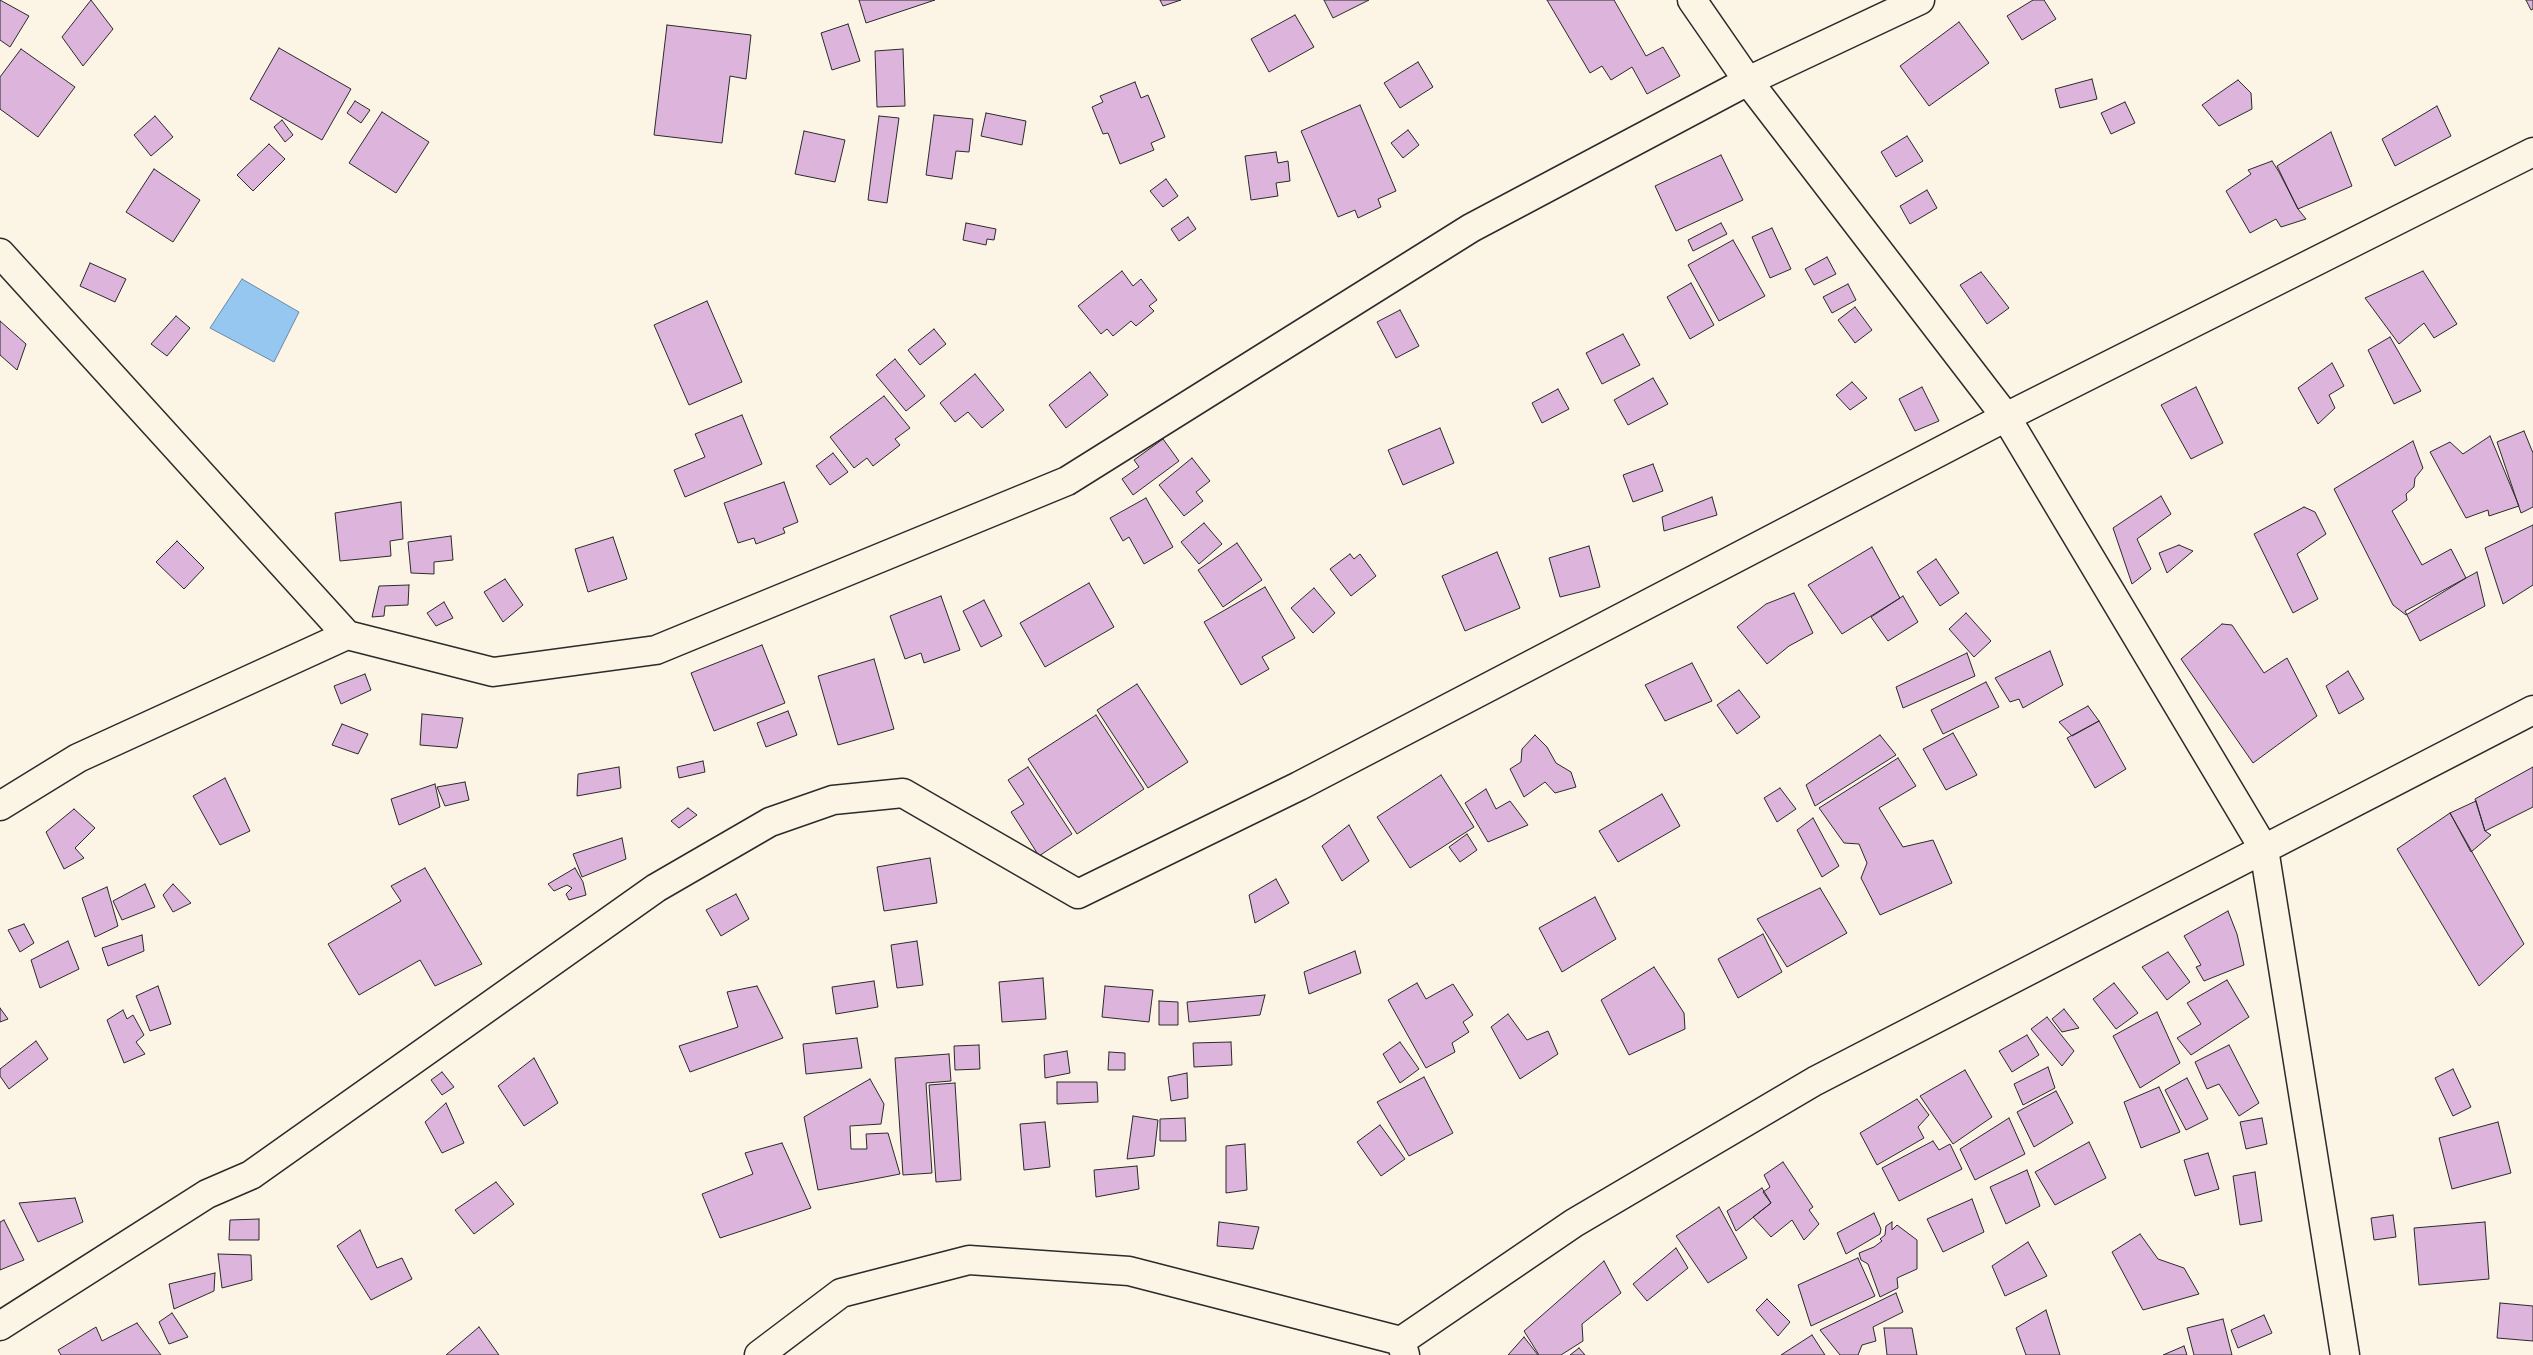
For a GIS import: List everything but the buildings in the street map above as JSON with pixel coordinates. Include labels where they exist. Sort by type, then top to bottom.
[{"type":"street","points":[[1692,0],[1748,81],[2006,417],[2264,849],[2345,1355]]},
{"type":"street","points":[[0,253],[347,635],[493,672],[656,650],[1067,481],[1471,228],[1748,81],[1920,0]]},
{"type":"street","points":[[0,1326],[207,1194],[251,1175],[656,888],[770,822],[833,800],[903,793],[1078,894],[1308,782],[2006,417],[2533,152]]},
{"type":"street","points":[[0,806],[78,758],[347,635]]},
{"type":"street","points":[[759,1355],[841,1293],[969,1260],[1129,1271],[1397,1350],[1574,1223],[1815,1082],[2533,710]]},
{"type":"water","points":[[242,279],[299,312],[274,362],[210,328]]}]
